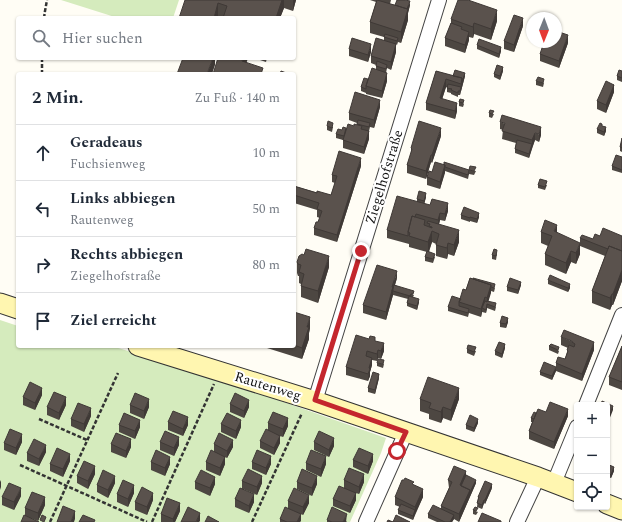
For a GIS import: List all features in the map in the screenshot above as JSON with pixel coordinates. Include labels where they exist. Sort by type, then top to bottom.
[{"type":"street","name":"Ziegelhofstraße","points":[[308,406],[439,0]]},
{"type":"street","points":[[0,304],[16,308]]},
{"type":"street","points":[[587,402],[622,316]]},
{"type":"street","name":"Rautenweg","points":[[145,348],[220,371],[308,406],[406,432],[574,491]]},
{"type":"street","points":[[366,522],[406,432]]},
{"type":"street","points":[[517,522],[546,480],[574,432]]},
{"type":"street","points":[[610,505],[622,510]]},
{"type":"path","points":[[44,16],[47,0]]},
{"type":"path","points":[[42,60],[42,72]]},
{"type":"path","points":[[152,522],[220,371]]},
{"type":"path","points":[[50,522],[118,373]]},
{"type":"path","points":[[252,522],[308,406]]},
{"type":"path","points":[[39,419],[87,440]]},
{"type":"path","points":[[20,465],[147,522]]},
{"type":"green space","points":[[61,0],[179,0],[174,16],[112,16]]},
{"type":"green space","points":[[0,320],[16,325],[16,348],[118,348],[221,380],[386,438],[381,453],[350,522],[0,522]]},
{"type":"building","points":[[185,0],[282,0],[277,16],[224,16],[227,6],[218,3],[215,16],[180,16]]},
{"type":"building","points":[[377,0],[408,9],[401,32],[370,22]]},
{"type":"building","points":[[397,0],[410,1],[407,9],[395,5]]},
{"type":"building","points":[[458,0],[468,0],[497,10],[491,29],[474,23],[473,27],[451,19]]},
{"type":"building","points":[[514,15],[523,18],[514,45],[504,41]]},
{"type":"building","points":[[451,23],[462,27],[461,29],[469,32],[465,45],[445,38]]},
{"type":"building","points":[[562,33],[568,35],[559,61],[540,54],[542,48],[562,48]]},
{"type":"building","points":[[385,34],[398,38],[397,41],[384,37]]},
{"type":"building","points":[[352,38],[371,44],[368,55],[349,49]]},
{"type":"building","points":[[376,38],[396,44],[391,62],[371,56]]},
{"type":"building","points":[[479,39],[501,47],[499,54],[477,45]]},
{"type":"building","points":[[182,60],[212,60],[208,72],[178,72]]},
{"type":"building","points":[[217,60],[242,60],[263,68],[262,72],[214,72]]},
{"type":"building","points":[[377,61],[387,65],[386,69],[376,66]]},
{"type":"building","points":[[497,65],[503,67],[500,76],[494,74]]},
{"type":"building","points":[[372,68],[387,73],[382,91],[366,86]]},
{"type":"building","points":[[455,70],[465,73],[462,82],[462,78],[453,76]]},
{"type":"building","points":[[619,70],[622,71],[622,78],[617,76]]},
{"type":"building","points":[[436,71],[462,78],[461,84],[446,79],[440,98],[457,103],[455,111],[426,103]]},
{"type":"building","points":[[538,77],[544,79],[543,83],[536,81]]},
{"type":"building","points":[[364,78],[368,79],[366,89],[361,87]]},
{"type":"building","points":[[606,81],[614,85],[606,105],[597,101]]},
{"type":"building","points":[[448,84],[461,87],[460,91],[458,91],[458,93],[447,88]]},
{"type":"building","points":[[355,92],[380,100],[374,120],[349,113]]},
{"type":"building","points":[[460,99],[464,100],[463,103],[459,102]]},
{"type":"building","points":[[490,110],[494,111],[492,114],[489,113]]},
{"type":"building","points":[[502,115],[541,127],[539,134],[535,133],[532,140],[502,131],[505,123],[500,122]]},
{"type":"building","points":[[358,120],[370,123],[369,127],[357,124]]},
{"type":"building","points":[[328,121],[333,123],[332,128],[327,126]]},
{"type":"building","points":[[419,121],[441,128],[426,171],[407,165]]},
{"type":"building","points":[[600,123],[602,126],[606,127],[604,132],[597,129]]},
{"type":"building","points":[[348,124],[362,126],[361,129],[369,131],[364,147],[343,140]]},
{"type":"building","points":[[343,127],[346,128],[344,136],[336,134],[338,129],[342,130]]},
{"type":"building","points":[[517,140],[532,144],[529,154],[515,149]]},
{"type":"building","points":[[339,151],[361,158],[337,235],[314,228],[322,211],[317,209],[319,203],[296,196],[296,187],[317,193],[317,191],[331,195],[337,176],[332,175]]},
{"type":"building","points":[[616,155],[622,157],[622,170],[612,166]]},
{"type":"building","points":[[435,162],[445,165],[440,182],[427,177],[429,171],[432,172]]},
{"type":"building","points":[[444,162],[469,170],[468,175],[445,167]]},
{"type":"building","points":[[470,166],[476,167],[474,171],[469,170]]},
{"type":"building","points":[[540,179],[547,181],[545,187],[538,185]]},
{"type":"building","points":[[419,191],[426,193],[424,201],[417,199]]},
{"type":"building","points":[[397,196],[430,205],[432,199],[448,203],[445,214],[440,213],[438,220],[416,214],[415,217],[412,216],[408,236],[387,230]]},
{"type":"building","points":[[464,207],[479,213],[477,219],[461,215]]},
{"type":"building","points":[[412,216],[425,220],[424,225],[432,228],[429,226],[430,224],[427,223],[428,221],[459,230],[454,245],[448,243],[447,248],[436,245],[439,234],[432,231],[428,242],[409,236],[410,233],[408,232]]},
{"type":"building","points":[[545,220],[557,225],[554,231],[580,243],[576,253],[571,251],[566,263],[545,254],[552,236],[541,232]]},
{"type":"building","points":[[603,228],[622,236],[622,251],[609,246],[608,249],[580,238],[582,235],[593,239],[595,234],[600,236]]},
{"type":"building","points":[[609,246],[622,251],[622,270],[610,298],[592,291]]},
{"type":"building","points":[[306,249],[329,256],[318,291],[301,286],[304,274],[299,272],[301,265],[297,262],[299,256],[302,254],[304,255]]},
{"type":"building","points":[[494,249],[497,250],[496,256],[492,255]]},
{"type":"building","points":[[427,251],[435,254],[433,259],[425,257]]},
{"type":"building","points":[[377,265],[397,271],[386,312],[363,305]]},
{"type":"building","points":[[550,275],[570,284],[568,288],[548,280]]},
{"type":"building","points":[[470,278],[491,285],[487,298],[485,297],[481,309],[459,302],[463,289],[466,290]]},
{"type":"building","points":[[473,278],[495,284],[494,288],[491,287],[491,285]]},
{"type":"building","points":[[510,278],[521,282],[518,290],[507,287]]},
{"type":"building","points":[[394,285],[414,291],[410,296],[393,291]]},
{"type":"building","points":[[409,296],[419,299],[417,306],[407,303]]},
{"type":"building","points":[[452,296],[461,299],[459,306],[469,309],[468,313],[448,307]]},
{"type":"building","points":[[485,301],[496,303],[495,307],[487,304],[486,310],[482,308]]},
{"type":"building","points":[[296,313],[310,317],[307,327],[309,327],[302,348],[296,346]]},
{"type":"building","points":[[502,316],[508,318],[506,324],[500,323]]},
{"type":"building","points":[[564,330],[594,342],[582,374],[556,363],[558,357],[565,359],[569,345],[574,347],[575,344],[572,341],[561,337]]},
{"type":"building","points":[[356,335],[369,339],[370,336],[375,337],[375,341],[384,343],[381,351],[378,350],[377,354],[367,351],[366,356],[372,358],[368,374],[346,367]]},
{"type":"building","points":[[499,342],[505,344],[502,354],[495,351]]},
{"type":"building","points":[[551,344],[559,347],[558,350],[549,346]]},
{"type":"building","points":[[468,345],[476,347],[474,352],[467,349]]},
{"type":"building","points":[[622,346],[622,382],[609,377]]},
{"type":"building","points":[[378,359],[384,360],[383,364],[377,363]]},
{"type":"building","points":[[544,362],[556,367],[552,376],[540,372]]},
{"type":"building","points":[[373,372],[379,374],[375,390],[368,388]]},
{"type":"building","points":[[428,377],[459,388],[451,410],[443,407],[441,412],[429,408],[431,403],[420,399]]},
{"type":"building","points":[[30,382],[42,388],[35,403],[23,397]]},
{"type":"building","points":[[54,392],[66,397],[59,413],[47,407]]},
{"type":"building","points":[[135,393],[149,399],[144,411],[130,405]]},
{"type":"building","points":[[235,393],[249,400],[244,411],[230,404]]},
{"type":"building","points":[[550,402],[568,409],[554,442],[529,431],[538,409],[546,412]]},
{"type":"building","points":[[78,403],[91,408],[84,424],[71,419]]},
{"type":"building","points":[[610,405],[613,406],[610,414]]},
{"type":"building","points":[[173,411],[188,417],[183,429],[168,422]]},
{"type":"building","points":[[273,412],[288,418],[283,429],[268,423]]},
{"type":"building","points":[[534,412],[536,413],[534,419],[531,418]]},
{"type":"building","points":[[124,413],[140,420],[135,431],[119,425]]},
{"type":"building","points":[[227,413],[241,420],[236,431],[221,424]]},
{"type":"building","points":[[470,415],[478,419],[474,428],[466,425]]},
{"type":"building","points":[[10,429],[22,434],[16,448],[4,443]]},
{"type":"building","points":[[266,429],[280,436],[274,448],[260,441]]},
{"type":"building","points":[[165,431],[179,437],[174,448],[160,442]]},
{"type":"building","points":[[319,431],[334,438],[329,450],[314,442]]},
{"type":"building","points":[[116,433],[131,439],[126,451],[111,444]]},
{"type":"building","points":[[219,433],[233,440],[227,451],[214,444]]},
{"type":"building","points":[[34,439],[46,445],[39,459],[27,453]]},
{"type":"building","points":[[57,448],[70,454],[63,469],[50,464]]},
{"type":"building","points":[[359,448],[373,454],[368,466],[353,460]]},
{"type":"building","points":[[156,450],[170,457],[165,468],[151,462]]},
{"type":"building","points":[[211,450],[225,457],[220,468],[206,462]]},
{"type":"building","points":[[257,450],[271,456],[266,468],[252,462]]},
{"type":"building","points":[[311,450],[326,456],[321,469],[306,463]]},
{"type":"building","points":[[84,461],[95,466],[88,481],[77,476]]},
{"type":"building","points":[[610,465],[614,467],[610,474]]},
{"type":"building","points":[[454,466],[466,471],[460,485],[470,490],[459,514],[441,506],[452,482],[448,480]]},
{"type":"building","points":[[349,468],[364,474],[359,487],[344,480]]},
{"type":"building","points":[[248,469],[262,476],[257,487],[242,481]]},
{"type":"building","points":[[302,469],[317,476],[312,488],[297,482]]},
{"type":"building","points":[[103,470],[115,476],[108,490],[97,485]]},
{"type":"building","points":[[201,470],[215,477],[210,488],[195,482]]},
{"type":"building","points":[[466,475],[476,480],[470,492],[470,490],[461,486]]},
{"type":"building","points":[[405,478],[414,482],[412,484],[423,489],[415,507],[395,497],[402,480]]},
{"type":"building","points":[[123,480],[134,485],[128,499],[117,494]]},
{"type":"building","points":[[485,481],[492,484],[482,505],[477,503]]},
{"type":"building","points":[[9,483],[21,488],[14,502],[2,497]]},
{"type":"building","points":[[339,486],[356,493],[350,506],[333,499]]},
{"type":"building","points":[[142,487],[153,493],[147,507],[135,502]]},
{"type":"building","points":[[240,488],[254,494],[249,506],[235,499]]},
{"type":"building","points":[[294,488],[309,495],[303,507],[288,501]]},
{"type":"building","points":[[32,492],[45,497],[38,513],[25,508]]},
{"type":"building","points":[[167,498],[180,503],[173,519],[161,514]]},
{"type":"building","points":[[401,504],[415,510],[413,516],[398,510]]},
{"type":"building","points":[[433,505],[454,515],[450,522],[445,522],[428,514]]},
{"type":"building","points":[[63,506],[75,511],[71,522],[57,522]]},
{"type":"building","points":[[188,507],[200,513],[196,522],[181,522]]},
{"type":"building","points":[[285,507],[301,514],[297,522],[287,522],[280,519]]},
{"type":"building","points":[[332,507],[347,514],[343,522],[332,522],[327,520]]},
{"type":"building","points":[[475,507],[478,508],[476,511],[473,510]]},
{"type":"building","points":[[482,513],[501,521],[501,522],[478,522]]},
{"type":"building","points":[[24,515],[39,522],[21,522]]},
{"type":"building","points":[[42,515],[46,517],[44,522],[40,520]]},
{"type":"building","points":[[83,515],[95,520],[94,522],[79,522]]},
{"type":"building","points":[[396,515],[410,522],[393,522]]},
{"type":"building","points":[[208,516],[219,522],[205,522]]},
{"type":"route","points":[[361,251],[315,400],[406,432],[397,451]]}]
